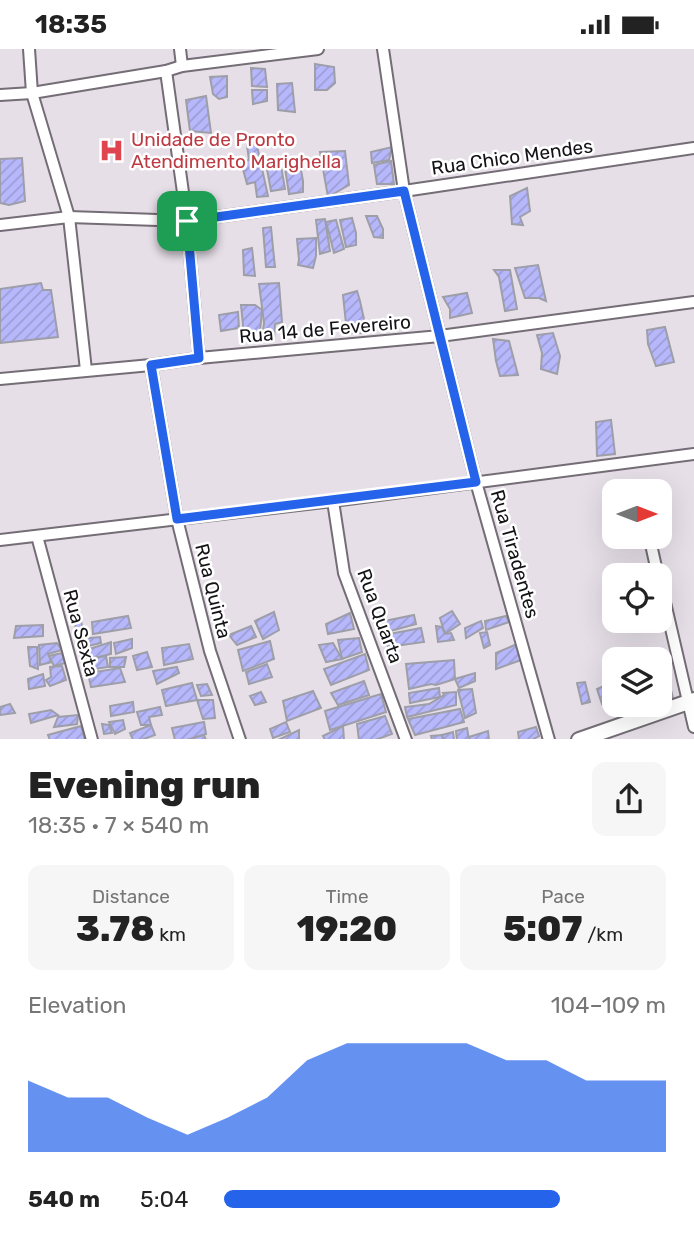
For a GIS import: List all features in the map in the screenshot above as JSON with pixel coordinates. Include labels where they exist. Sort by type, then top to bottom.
[{"type":"street","points":[[30,49],[32,93],[69,217],[86,370]]},
{"type":"street","points":[[180,49],[181,66]]},
{"type":"street","points":[[0,95],[32,93],[166,71],[181,66],[318,49]]},
{"type":"street","name":"Rua Tiradentes","points":[[383,49],[404,191],[476,482],[549,739]]},
{"type":"street","points":[[166,71],[187,221],[199,358]]},
{"type":"street","name":"Rua Chico Mendes","points":[[0,225],[69,217],[187,221],[694,148]]},
{"type":"street","name":"Rua 14 de Fevereiro","points":[[0,379],[440,336],[694,302]]},
{"type":"street","name":"Rua Quinta","points":[[151,365],[177,519],[210,651],[240,739]]},
{"type":"street","points":[[0,540],[333,501],[694,454]]},
{"type":"street","name":"Rua Quarta","points":[[333,501],[344,573],[406,739]]},
{"type":"street","name":"Rua Sexta","points":[[37,537],[92,739]]},
{"type":"street","points":[[652,549],[655,563]]},
{"type":"street","points":[[672,628],[691,701],[694,727]]},
{"type":"street","points":[[582,739],[691,701]]},
{"type":"building","points":[[315,64],[334,67],[335,83],[327,90],[315,90]]},
{"type":"building","points":[[251,68],[265,69],[267,87],[252,86]]},
{"type":"building","points":[[227,76],[227,97],[219,99],[213,94],[210,77]]},
{"type":"building","points":[[292,83],[295,112],[278,110],[277,84]]},
{"type":"building","points":[[252,90],[267,90],[267,101],[253,104]]},
{"type":"building","points":[[206,96],[211,133],[190,131],[186,100]]},
{"type":"building","points":[[256,141],[268,196],[257,197],[255,182],[247,184],[241,162],[249,160],[247,145]]},
{"type":"building","points":[[392,147],[389,160],[372,163],[371,152]]},
{"type":"building","points":[[345,151],[349,185],[328,197],[320,152]]},
{"type":"building","points":[[22,158],[25,201],[9,205],[0,203],[0,159]]},
{"type":"building","points":[[391,161],[394,184],[377,184],[374,165]]},
{"type":"building","points":[[281,166],[285,189],[271,191],[267,169]]},
{"type":"building","points":[[285,168],[301,170],[303,192],[289,194]]},
{"type":"building","points":[[527,188],[530,211],[520,217],[523,225],[512,224],[510,196]]},
{"type":"building","points":[[366,216],[377,216],[383,229],[383,238],[374,237]]},
{"type":"building","points":[[352,218],[356,245],[346,247],[340,220]]},
{"type":"building","points":[[325,219],[330,251],[320,254],[316,220]]},
{"type":"building","points":[[336,220],[344,249],[334,253],[326,222]]},
{"type":"building","points":[[271,227],[275,267],[266,267],[263,228]]},
{"type":"building","points":[[316,238],[313,268],[298,265],[297,239]]},
{"type":"building","points":[[252,248],[255,276],[244,275],[243,250]]},
{"type":"building","points":[[538,265],[546,301],[525,298],[515,268]]},
{"type":"building","points":[[494,270],[510,270],[517,309],[505,311],[499,277]]},
{"type":"building","points":[[41,283],[43,290],[51,290],[58,337],[0,343],[0,289]]},
{"type":"building","points":[[279,283],[282,322],[275,324],[274,339],[262,339],[264,323],[259,284]]},
{"type":"building","points":[[357,291],[367,333],[347,333],[343,295]]},
{"type":"building","points":[[467,293],[472,313],[450,318],[450,309],[443,297]]},
{"type":"building","points":[[241,305],[255,305],[262,310],[260,332],[244,335]]},
{"type":"building","points":[[238,312],[239,328],[221,331],[219,315]]},
{"type":"building","points":[[665,327],[674,362],[656,366],[648,344],[647,330]]},
{"type":"building","points":[[553,333],[560,356],[557,374],[541,369],[542,353],[537,335]]},
{"type":"building","points":[[493,339],[509,341],[518,375],[500,376]]},
{"type":"building","points":[[611,420],[615,454],[597,456],[596,422]]},
{"type":"building","points":[[452,611],[460,624],[445,634],[440,618]]},
{"type":"building","points":[[274,612],[279,630],[263,639],[255,621]]},
{"type":"building","points":[[350,613],[354,629],[328,634],[326,624]]},
{"type":"building","points":[[414,615],[416,624],[383,633],[375,623]]},
{"type":"building","points":[[128,616],[131,628],[93,634],[92,622]]},
{"type":"building","points":[[506,616],[509,622],[486,630],[485,621]]},
{"type":"building","points":[[81,621],[84,635],[77,637],[75,623]]},
{"type":"building","points":[[481,621],[483,628],[466,638],[465,628]]},
{"type":"building","points":[[43,625],[43,636],[14,638],[16,626]]},
{"type":"building","points":[[251,626],[256,637],[237,645],[229,635]]},
{"type":"building","points":[[436,626],[442,627],[445,634],[451,633],[454,640],[438,642]]},
{"type":"building","points":[[421,628],[424,642],[388,647],[384,635]]},
{"type":"building","points":[[487,632],[490,645],[484,648],[480,633]]},
{"type":"building","points":[[100,637],[101,643],[79,648],[78,639]]},
{"type":"building","points":[[359,638],[362,652],[342,659],[338,640]]},
{"type":"building","points":[[132,639],[132,648],[116,654],[114,643]]},
{"type":"building","points":[[270,641],[274,659],[243,671],[238,650]]},
{"type":"building","points":[[111,642],[111,654],[86,660],[83,651]]},
{"type":"building","points":[[57,643],[62,650],[48,654],[52,662],[40,665],[39,645]]},
{"type":"building","points":[[333,643],[342,659],[326,662],[319,645]]},
{"type":"building","points":[[189,644],[193,659],[164,665],[162,648]]},
{"type":"building","points":[[517,644],[521,660],[496,669],[496,653]]},
{"type":"building","points":[[28,647],[37,647],[38,669],[30,666]]},
{"type":"building","points":[[147,652],[152,667],[137,670],[133,656]]},
{"type":"building","points":[[62,653],[65,663],[54,666],[49,656]]},
{"type":"building","points":[[365,654],[369,670],[331,685],[324,669]]},
{"type":"building","points":[[106,656],[108,667],[88,670],[86,660]]},
{"type":"building","points":[[126,657],[124,667],[110,667],[110,658]]},
{"type":"building","points":[[454,660],[455,679],[409,689],[406,664]]},
{"type":"building","points":[[267,664],[272,677],[249,684],[246,672]]},
{"type":"building","points":[[62,666],[66,680],[50,686],[46,680],[51,677],[50,667]]},
{"type":"building","points":[[177,667],[179,673],[157,684],[153,671]]},
{"type":"building","points":[[120,668],[125,682],[91,687],[88,673]]},
{"type":"building","points":[[475,673],[475,681],[459,688],[455,679]]},
{"type":"building","points":[[43,674],[45,686],[29,689],[28,679]]},
{"type":"building","points":[[364,681],[369,695],[338,705],[331,693]]},
{"type":"building","points":[[585,682],[590,702],[582,704],[577,683]]},
{"type":"building","points":[[192,683],[197,700],[166,706],[162,690]]},
{"type":"building","points":[[207,684],[212,695],[201,696],[197,685]]},
{"type":"building","points":[[602,687],[602,704],[597,689]]},
{"type":"building","points":[[439,688],[440,697],[410,703],[409,693]]},
{"type":"building","points":[[472,689],[476,713],[465,718],[458,690]]},
{"type":"building","points":[[313,691],[321,708],[287,721],[283,701]]},
{"type":"building","points":[[261,692],[266,702],[255,705],[250,696]]},
{"type":"building","points":[[456,692],[456,705],[407,717],[405,707],[429,704],[444,695],[443,693]]},
{"type":"building","points":[[381,694],[386,712],[330,730],[325,711]]},
{"type":"building","points":[[197,700],[213,700],[215,718],[203,719]]},
{"type":"building","points":[[133,702],[134,712],[111,716],[110,706]]},
{"type":"building","points":[[10,704],[15,713],[0,715],[0,707]]},
{"type":"building","points":[[160,707],[162,715],[149,717],[151,725],[141,725],[137,712]]},
{"type":"building","points":[[460,709],[464,722],[415,735],[408,719]]},
{"type":"building","points":[[51,710],[58,715],[31,723],[29,714]]},
{"type":"building","points":[[78,715],[77,724],[54,727],[58,717]]},
{"type":"building","points":[[385,716],[392,734],[378,739],[359,739],[357,724]]},
{"type":"building","points":[[123,720],[125,729],[115,734],[109,722]]},
{"type":"building","points":[[204,722],[206,734],[190,739],[175,739],[172,728]]},
{"type":"building","points":[[286,722],[290,732],[273,738],[270,729]]},
{"type":"building","points":[[102,724],[109,725],[112,733],[104,734]]},
{"type":"building","points":[[151,725],[155,735],[133,739],[130,733]]},
{"type":"building","points":[[81,726],[85,739],[50,739],[48,735]]},
{"type":"building","points":[[343,726],[344,739],[324,739],[323,736]]},
{"type":"building","points":[[536,727],[539,736],[534,739],[519,739],[518,732]]},
{"type":"building","points":[[467,728],[469,739],[457,739],[456,731]]},
{"type":"building","points":[[299,730],[299,739],[280,739]]},
{"type":"building","points":[[488,731],[489,739],[470,739]]},
{"type":"building","points":[[453,732],[454,739],[444,739],[442,735]]},
{"type":"building","points":[[442,735],[443,739],[432,739],[431,736]]},
{"type":"place","name":"Unidade de Pronto Atendimento Marighella","points":[[111,150]]},
{"type":"route","points":[[404,191],[476,482],[177,519],[151,365],[199,358],[187,221],[404,191]]}]
